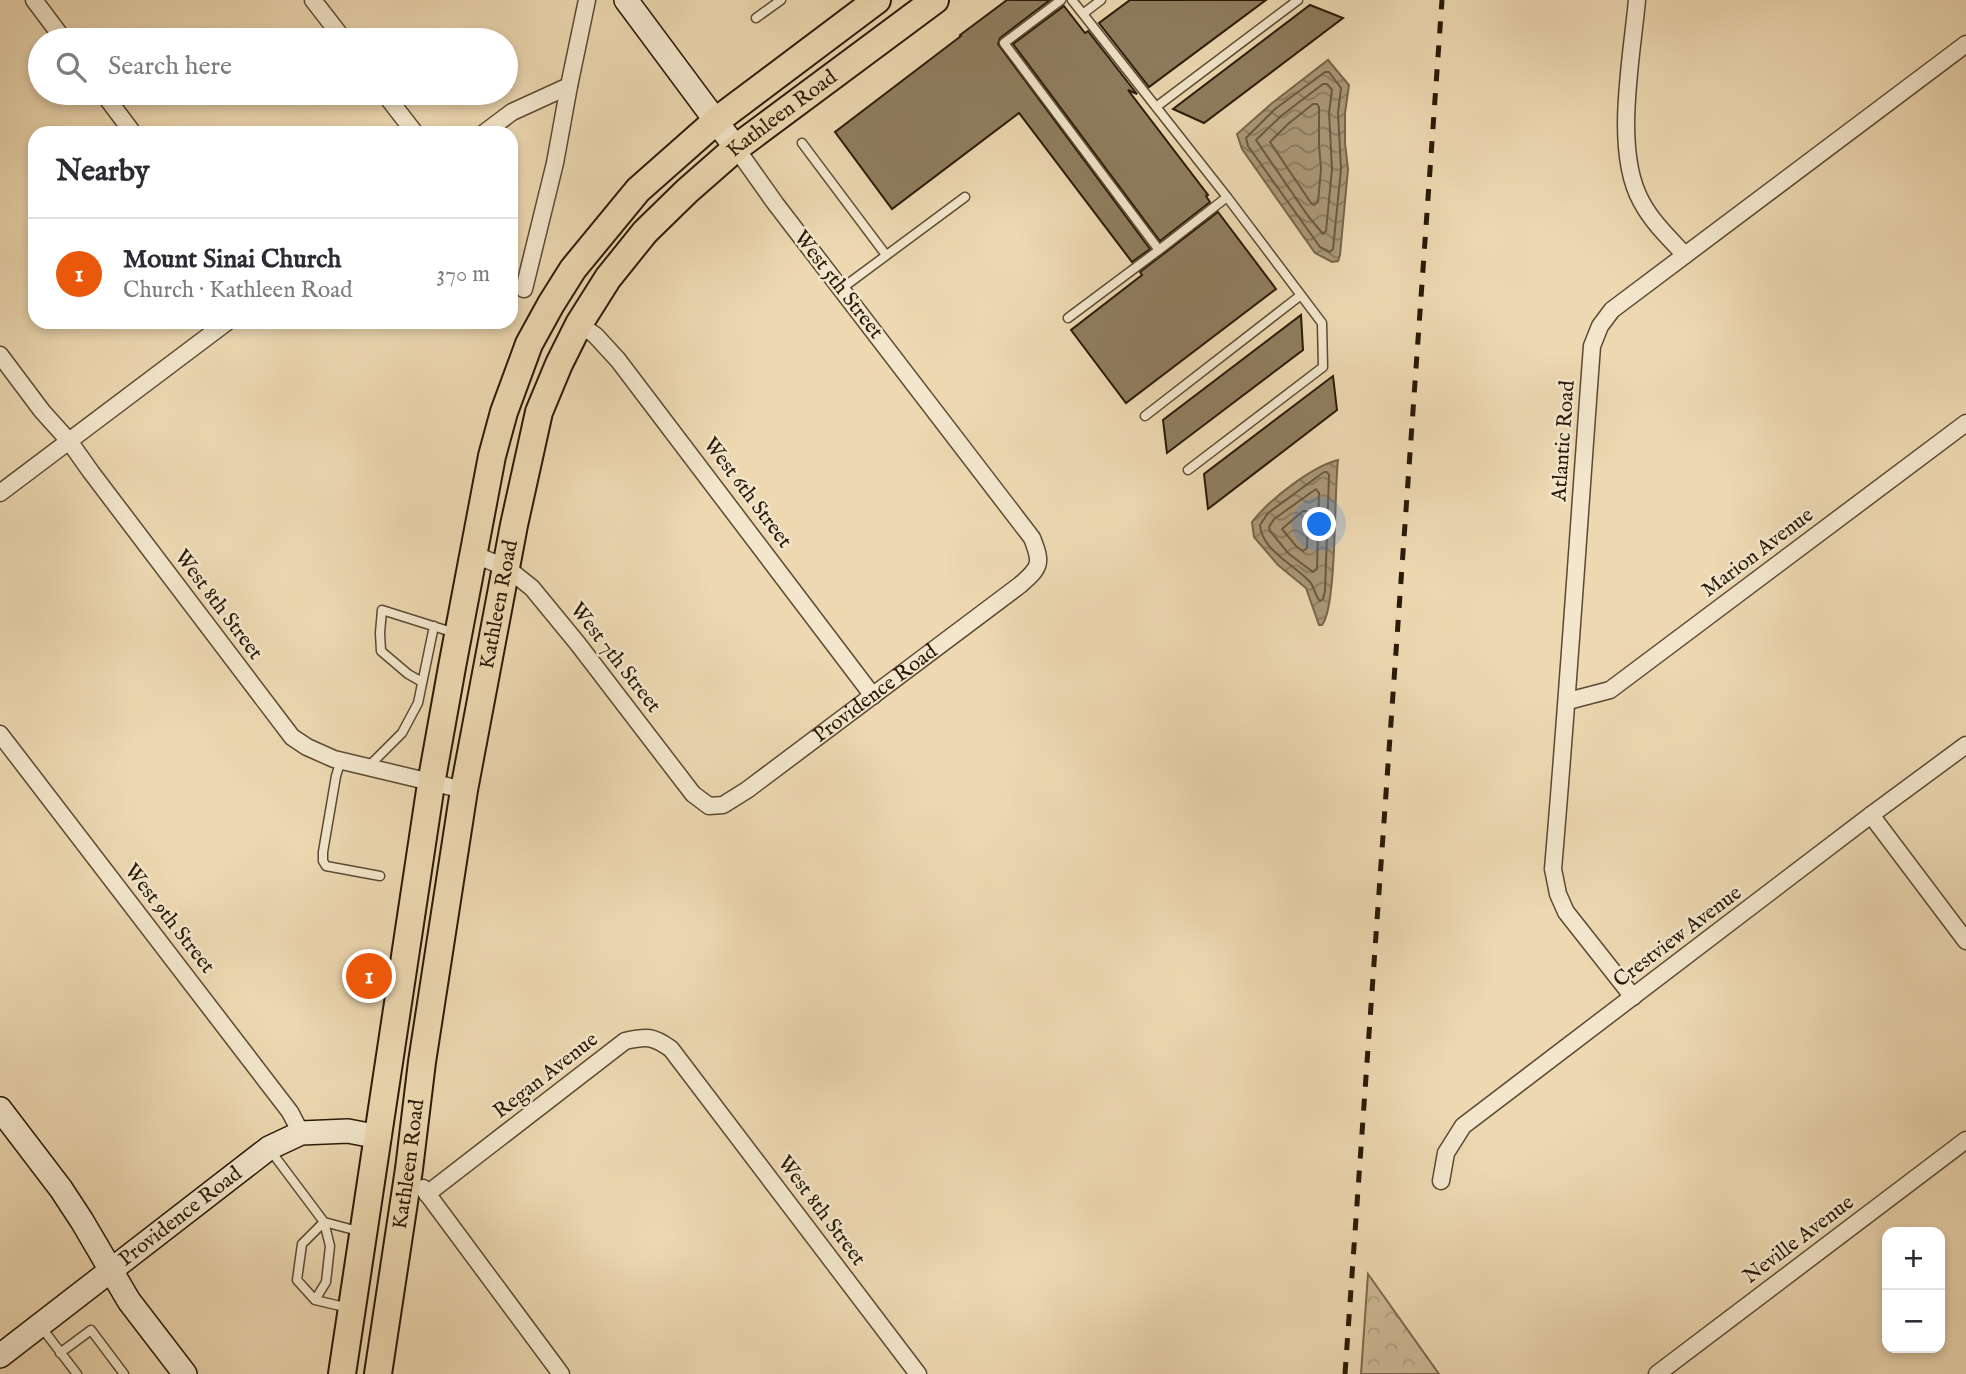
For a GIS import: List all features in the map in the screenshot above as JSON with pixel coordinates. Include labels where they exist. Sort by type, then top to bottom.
[{"type":"main road","name":"Kathleen Road","points":[[342,1374],[431,783],[446,630],[474,554],[492,456],[504,412],[529,344],[573,269],[638,190],[716,121],[877,0]]},
{"type":"main road","name":"Kathleen Road","points":[[378,1374],[464,790],[519,499],[539,412],[579,324],[608,278],[645,232],[736,148],[935,0]]},
{"type":"main road","points":[[402,981],[411,1006],[392,1134],[398,1154],[409,1169]]},
{"type":"street","points":[[34,0],[55,28]]},
{"type":"street","points":[[313,0],[335,28]]},
{"type":"street","points":[[524,289],[555,163],[587,0]]},
{"type":"street","name":"West 5th Street","points":[[626,0],[775,203],[1032,538],[1039,556],[1035,572]]},
{"type":"street","points":[[1637,0],[1626,135],[1630,169],[1640,199],[1655,223],[1685,255]]},
{"type":"street","name":"Atlantic Road","points":[[1633,997],[1566,912],[1558,894],[1553,869],[1592,346],[1600,326],[1612,310],[1966,44]]},
{"type":"street","points":[[493,126],[512,112],[569,86]]},
{"type":"street","points":[[112,105],[128,126]]},
{"type":"street","points":[[393,105],[410,126]]},
{"type":"street","name":"West 6th Street","points":[[579,324],[596,335],[618,360],[873,696]]},
{"type":"street","points":[[0,493],[218,329]]},
{"type":"street","name":"West 8th Street","points":[[0,355],[69,441],[292,737],[307,747],[341,761],[464,790]]},
{"type":"street","name":"Marion Avenue","points":[[1567,701],[1610,690],[1966,423]]},
{"type":"street","name":"West 7th Street","points":[[474,554],[507,568],[532,588],[693,794],[709,806]]},
{"type":"street","name":"Providence Road","points":[[709,806],[723,806],[747,790],[1035,572]]},
{"type":"street","name":"West 9th Street","points":[[0,734],[290,1112],[301,1133]]},
{"type":"street","name":"Crestview Avenue","points":[[1441,1181],[1447,1153],[1463,1126],[1966,745]]},
{"type":"street","points":[[1871,815],[1966,941]]},
{"type":"street","name":"Regan Avenue","points":[[427,1194],[625,1041],[642,1037],[657,1039],[671,1049],[690,1074]]},
{"type":"street","name":"West 8th Street","points":[[690,1074],[918,1374]]},
{"type":"street","points":[[0,1110],[61,1189],[129,1301],[181,1372]]},
{"type":"street","name":"Providence Road","points":[[0,1356],[269,1148],[301,1133],[348,1131],[379,1137]]},
{"type":"street","name":"Neville Avenue","points":[[1657,1374],[1966,1140]]},
{"type":"street","points":[[409,1169],[561,1374]]},
{"type":"lane","points":[[756,18],[781,0]]},
{"type":"lane","points":[[1061,0],[1004,43],[1159,250]]},
{"type":"lane","points":[[1072,0],[1322,323],[1323,367],[1188,470]]},
{"type":"lane","points":[[1084,13],[1101,0]]},
{"type":"lane","points":[[1156,107],[1298,0]]},
{"type":"lane","points":[[802,143],[886,255]]},
{"type":"lane","points":[[841,289],[965,197]]},
{"type":"lane","points":[[1068,318],[1227,197]]},
{"type":"lane","points":[[1145,416],[1301,295]]},
{"type":"lane","points":[[368,767],[402,733],[418,703],[422,682],[446,630],[382,610],[381,651],[422,682]]},
{"type":"lane","points":[[418,703],[437,708]]},
{"type":"lane","points":[[341,761],[336,776],[323,861],[326,866],[380,876]]},
{"type":"lane","points":[[269,1148],[324,1223],[330,1246],[326,1282],[315,1300]]},
{"type":"lane","points":[[324,1223],[364,1232]]},
{"type":"lane","points":[[324,1223],[302,1244],[297,1280],[315,1300],[352,1308]]},
{"type":"lane","points":[[40,1326],[77,1374]]},
{"type":"lane","points":[[60,1353],[91,1330],[124,1374]]},
{"type":"green space","points":[[1368,1274],[1439,1374],[1361,1374]]},
{"type":"water","points":[[1328,60],[1349,85],[1345,113],[1348,169],[1340,255],[1338,261],[1332,262],[1315,253],[1242,149],[1237,134]]},
{"type":"water","points":[[1338,460],[1330,596],[1327,614],[1322,625],[1319,625],[1306,588],[1278,565],[1254,537],[1252,522],[1291,485]]},
{"type":"building","points":[[1007,0],[1050,0],[1000,38],[998,44],[1150,249],[1132,262],[1019,113],[892,209],[835,132]]},
{"type":"building","points":[[1130,0],[1266,0],[1149,87],[1099,23]]},
{"type":"building","points":[[1310,5],[1343,18],[1204,123],[1173,109]]},
{"type":"building","points":[[1064,6],[1085,33],[1088,31],[1137,94],[1128,90],[1208,195],[1206,196],[1210,202],[1160,241],[1013,44]]},
{"type":"building","points":[[1218,212],[1276,289],[1126,403],[1071,330]]},
{"type":"building","points":[[1301,315],[1303,350],[1167,453],[1163,420]]},
{"type":"building","points":[[1333,376],[1337,410],[1208,509],[1204,474]]},
{"type":"railway","points":[[1345,1374],[1442,0]]},
{"type":"place","name":"Mount Sinai Church","points":[[369,976]]}]
